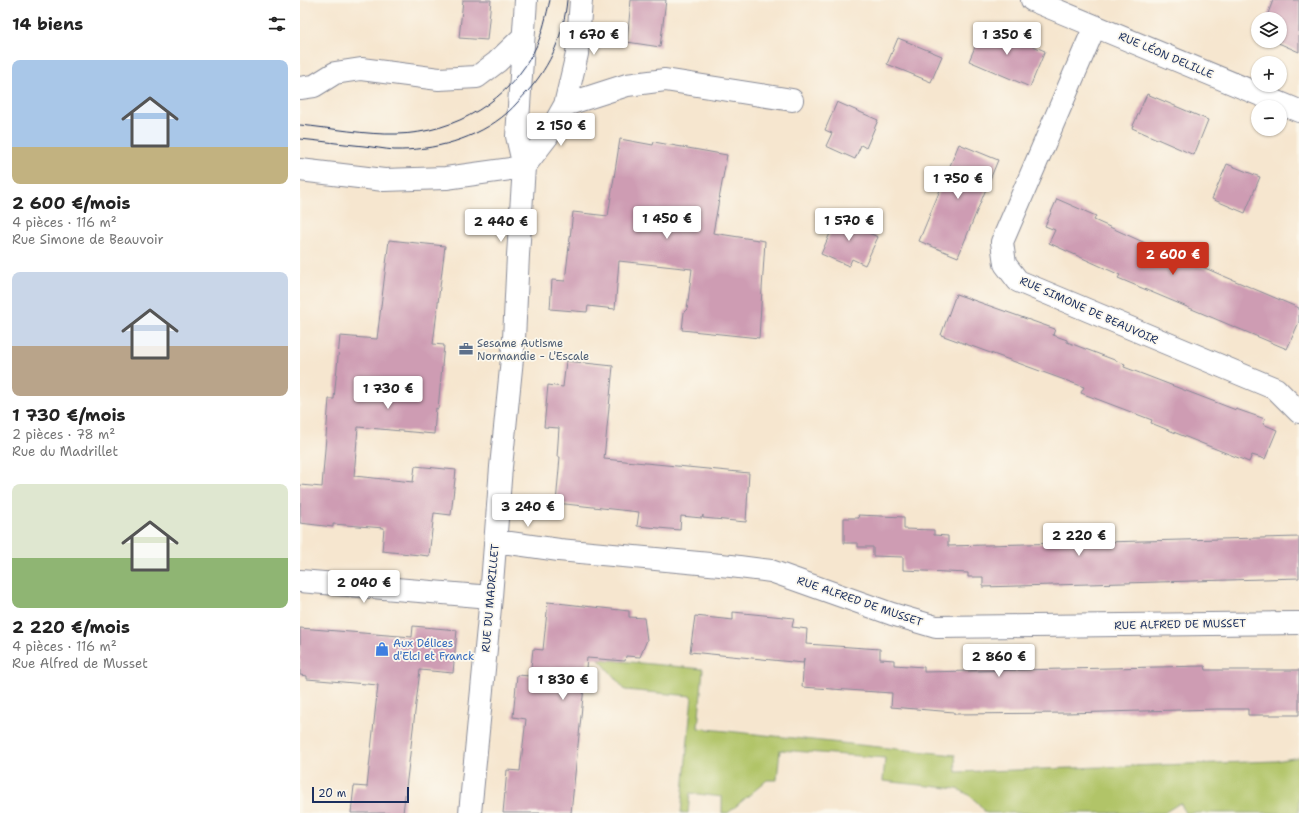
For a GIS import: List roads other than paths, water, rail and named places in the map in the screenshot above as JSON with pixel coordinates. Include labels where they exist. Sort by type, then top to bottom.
[{"type":"street","name":"RUE DU MADRILLET","points":[[470,813],[514,339],[518,247],[524,167],[517,136],[526,0]]},
{"type":"street","points":[[300,170],[384,180],[446,178],[524,167],[548,137],[565,105],[577,54],[581,0]]},
{"type":"street","name":"RUE LÉON DELILLE","points":[[1032,0],[1299,111]]},
{"type":"street","name":"RUE SIMONE DE BEAUVOIR","points":[[1095,26],[1002,242],[1005,264],[1018,281],[1276,390],[1299,412]]},
{"type":"street","points":[[300,88],[314,86],[335,73],[361,69],[439,79],[477,77],[498,62],[523,37]]},
{"type":"street","points":[[565,105],[627,85],[664,80],[792,100]]},
{"type":"street","name":"RUE ALFRED DE MUSSET","points":[[495,543],[510,543],[559,550],[771,571],[892,614],[936,627],[1299,623]]},
{"type":"street","points":[[300,581],[490,597]]},
{"type":"tram line","points":[[300,125],[361,132],[397,134],[419,132],[460,120],[479,110],[496,98],[512,83],[525,66],[536,47],[550,0]]},
{"type":"tram line","points":[[300,139],[394,150],[409,150],[439,146],[454,142],[482,130],[510,110],[528,91],[543,71],[550,60],[559,37],[563,25],[567,0]]},
{"type":"place","name":"Sesame Autisme Normandie - L'Escale","points":[[466,349]]},
{"type":"place","name":"Aux Délices d'Elci et Franck","points":[[382,649]]}]
